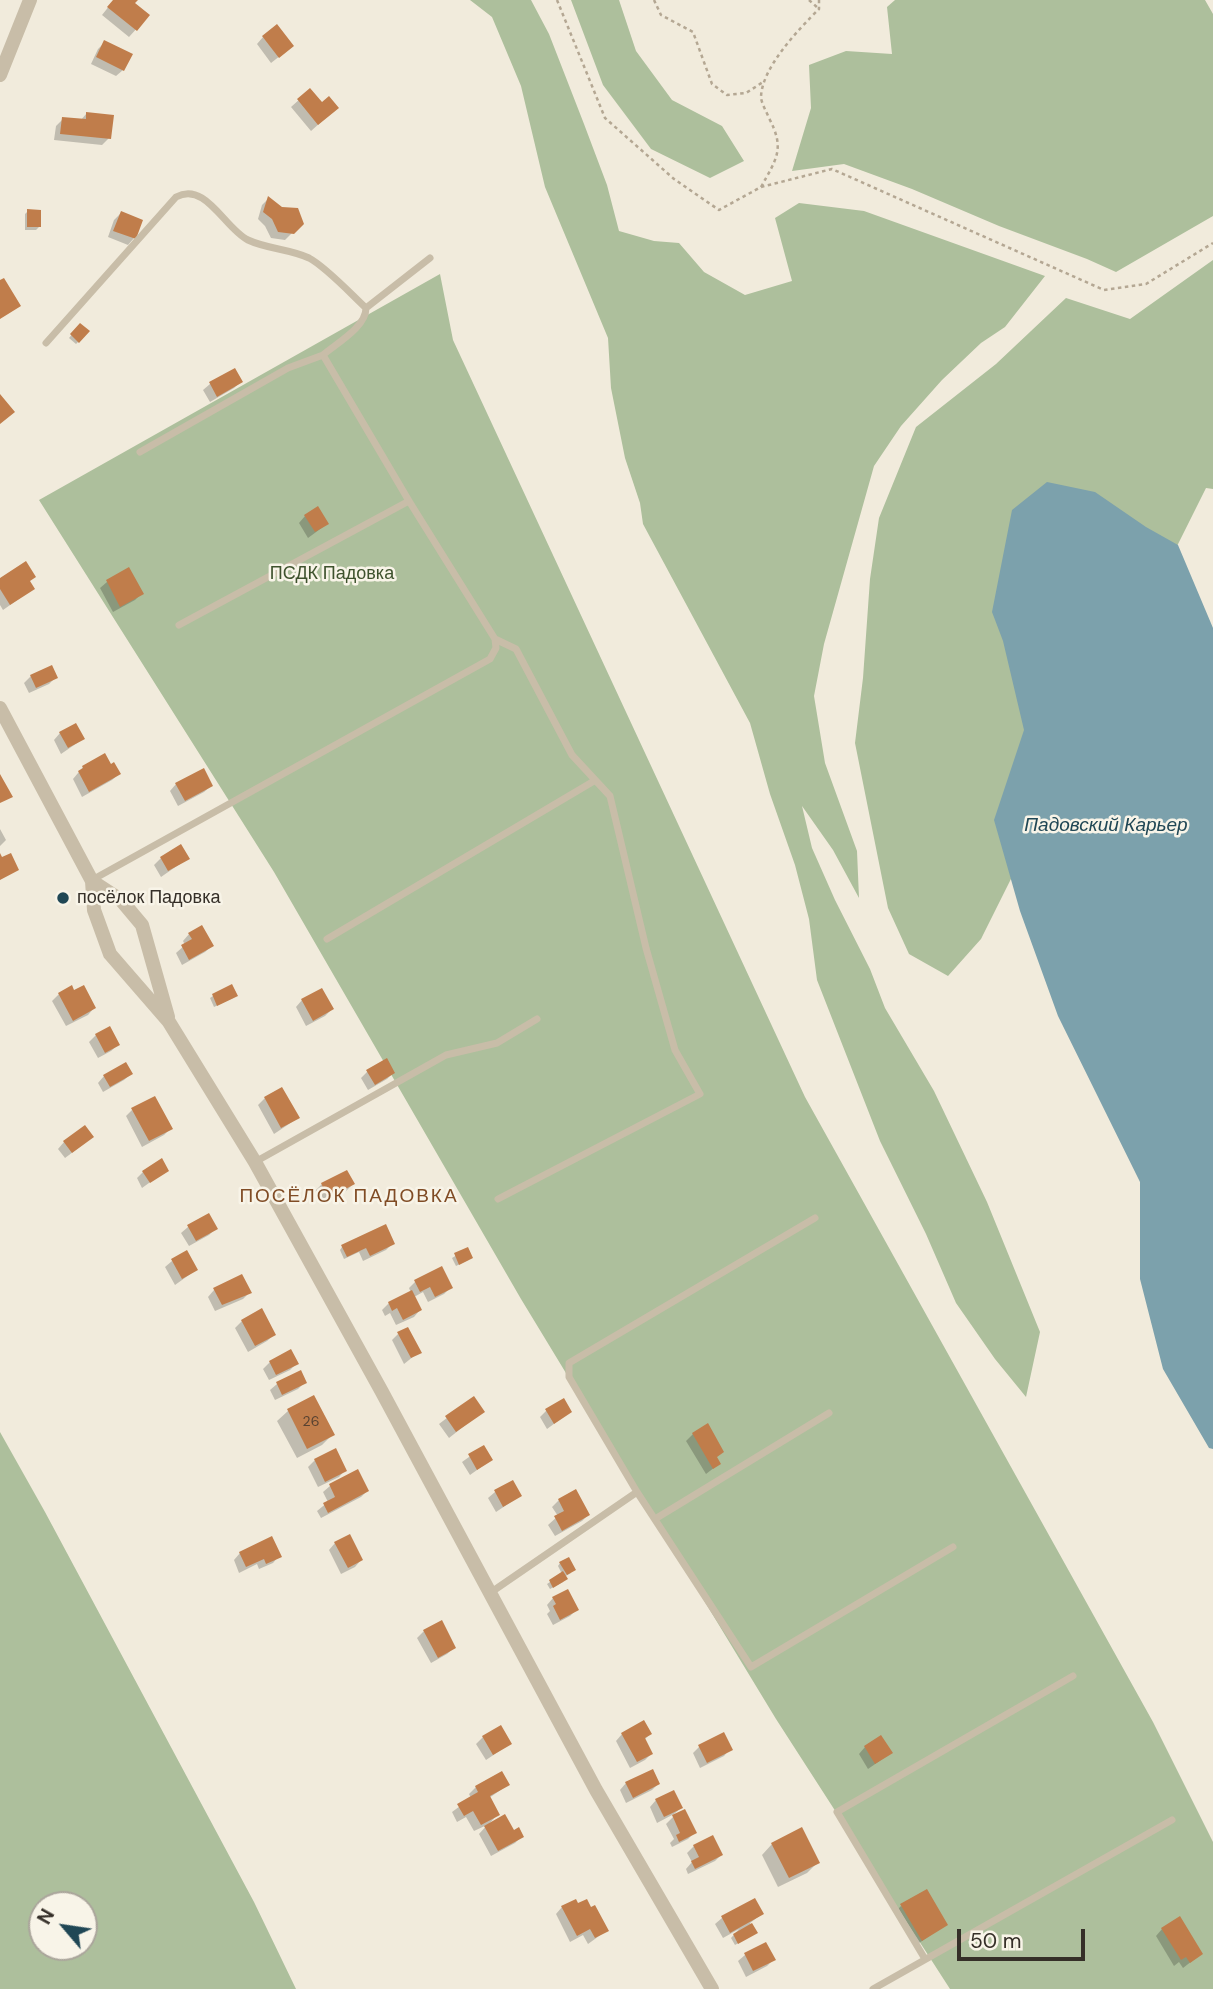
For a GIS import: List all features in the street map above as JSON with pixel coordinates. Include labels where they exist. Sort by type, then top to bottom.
[{"type":"street","points":[[0,75],[30,0]]},
{"type":"street","points":[[0,708],[92,881],[94,910],[110,954],[169,1022],[255,1162],[596,1790],[712,1989]]},
{"type":"street","points":[[92,881],[121,900],[142,925],[169,1022]]},
{"type":"lane","points":[[46,343],[176,197],[193,192],[201,196],[236,232],[250,241],[312,260],[366,308],[366,316],[360,324],[323,355],[288,368],[140,452]]},
{"type":"lane","points":[[366,308],[430,258]]},
{"type":"lane","points":[[92,881],[490,659],[496,648],[495,639],[323,355]]},
{"type":"lane","points":[[179,625],[409,501]]},
{"type":"lane","points":[[495,639],[516,649],[572,755],[610,796],[646,948],[676,1050],[699,1094],[498,1199]]},
{"type":"lane","points":[[327,939],[594,781]]},
{"type":"lane","points":[[255,1162],[446,1055],[497,1044],[537,1019]]},
{"type":"lane","points":[[815,1219],[569,1363],[569,1377],[637,1492],[751,1667],[953,1547]]},
{"type":"lane","points":[[655,1520],[829,1412]]},
{"type":"lane","points":[[490,1593],[637,1492]]},
{"type":"lane","points":[[925,1959],[837,1812],[1073,1676]]},
{"type":"lane","points":[[873,1989],[1172,1820]]},
{"type":"path","points":[[557,0],[605,118],[674,179],[719,210],[761,187],[832,169],[1104,290],[1146,284],[1213,243]]},
{"type":"path","points":[[654,0],[661,15],[693,32],[712,84],[727,95],[746,93],[763,82],[794,34],[820,9]]},
{"type":"path","points":[[810,0],[820,9]]},
{"type":"path","points":[[819,0],[820,9]]},
{"type":"path","points":[[761,187],[779,155],[778,135],[761,101],[763,82]]},
{"type":"green space","points":[[470,0],[531,0],[549,34],[584,124],[607,185],[619,231],[654,241],[679,243],[704,272],[745,295],[792,281],[775,218],[799,203],[864,211],[1045,276],[1005,327],[981,343],[942,380],[901,426],[874,466],[824,644],[814,696],[825,763],[857,851],[859,898],[833,850],[802,806],[812,848],[835,900],[870,969],[885,1008],[934,1091],[987,1202],[1040,1332],[1026,1397],[995,1359],[956,1303],[926,1234],[880,1141],[817,980],[809,919],[795,865],[770,794],[750,723],[643,524],[640,503],[625,458],[611,388],[608,338],[545,187],[521,86],[492,17]]},
{"type":"green space","points":[[571,0],[619,0],[636,51],[672,100],[722,126],[744,161],[710,178],[651,149],[603,85]]},
{"type":"green space","points":[[895,0],[1205,0],[1213,14],[1213,216],[1116,272],[844,164],[792,171],[811,108],[809,65],[846,51],[892,54],[887,7]]},
{"type":"green space","points":[[1213,260],[1213,489],[1206,488],[981,939],[948,976],[909,954],[888,908],[855,743],[870,579],[879,518],[916,427],[996,364],[1066,298],[1130,319]]},
{"type":"green space","name":"ПСДК Падовка","points":[[440,274],[453,340],[805,1097],[1153,1722],[1213,1842],[1213,1989],[950,1989],[776,1719],[521,1299],[274,872],[39,500]]},
{"type":"green space","points":[[0,1432],[254,1902],[296,1989],[0,1989]]},
{"type":"water","name":"Падовский Карьер","points":[[1047,482],[1095,492],[1178,545],[1213,628],[1213,1449],[1209,1448],[1163,1369],[1140,1279],[1140,1182],[1058,1016],[1020,911],[994,820],[1024,730],[1003,641],[992,612],[1012,510]]},
{"type":"building","points":[[113,0],[138,0],[135,3],[150,15],[137,31],[107,7]]},
{"type":"building","points":[[277,24],[294,46],[279,58],[262,36]]},
{"type":"building","points":[[104,40],[133,54],[124,71],[96,57]]},
{"type":"building","points":[[310,88],[322,102],[329,96],[339,108],[318,125],[297,99]]},
{"type":"building","points":[[86,112],[114,115],[111,139],[60,134],[62,117],[86,119]]},
{"type":"building","points":[[268,196],[282,207],[298,208],[304,224],[294,234],[278,232],[272,219],[263,212]]},
{"type":"building","points":[[27,209],[41,210],[41,227],[27,227]]},
{"type":"building","points":[[121,211],[143,220],[136,239],[113,231]]},
{"type":"building","points":[[4,278],[21,306],[0,319],[0,280]]},
{"type":"building","points":[[80,323],[90,331],[79,343],[70,334]]},
{"type":"building","points":[[235,368],[243,382],[217,397],[209,382]]},
{"type":"building","points":[[0,394],[15,412],[0,424]]},
{"type":"building","points":[[318,506],[329,524],[315,532],[304,515]]},
{"type":"building","points":[[26,561],[36,577],[30,581],[35,589],[10,605],[0,589],[0,578]]},
{"type":"building","points":[[129,567],[144,594],[120,607],[106,580]]},
{"type":"building","points":[[52,665],[58,678],[36,688],[30,675]]},
{"type":"building","points":[[76,723],[85,739],[68,748],[59,732]]},
{"type":"building","points":[[105,753],[121,774],[89,792],[78,771]]},
{"type":"building","points":[[204,768],[213,786],[185,801],[175,783]]},
{"type":"building","points":[[0,774],[13,797],[0,803]]},
{"type":"building","points":[[181,844],[190,859],[168,871],[160,857]]},
{"type":"building","points":[[0,853],[2,857],[11,853],[19,870],[0,880]]},
{"type":"building","points":[[202,925],[214,946],[189,960],[181,945],[192,939],[188,933]]},
{"type":"building","points":[[232,984],[238,996],[217,1006],[212,994]]},
{"type":"building","points":[[72,985],[74,990],[84,985],[96,1008],[73,1021],[58,993]]},
{"type":"building","points":[[322,988],[334,1009],[313,1021],[301,999]]},
{"type":"building","points":[[110,1026],[120,1045],[105,1053],[95,1034]]},
{"type":"building","points":[[387,1058],[395,1073],[375,1085],[366,1070]]},
{"type":"building","points":[[126,1062],[133,1074],[110,1087],[103,1075]]},
{"type":"building","points":[[282,1087],[300,1118],[281,1128],[264,1097]]},
{"type":"building","points":[[155,1096],[173,1129],[149,1141],[131,1108]]},
{"type":"building","points":[[85,1125],[94,1137],[72,1153],[63,1141]]},
{"type":"building","points":[[162,1158],[169,1171],[150,1183],[142,1171]]},
{"type":"building","points":[[347,1170],[355,1184],[328,1198],[321,1183]]},
{"type":"building","points":[[209,1213],[218,1229],[196,1241],[187,1225]]},
{"type":"building","points":[[386,1224],[395,1244],[370,1256],[366,1248],[347,1257],[341,1245]]},
{"type":"building","points":[[468,1247],[473,1258],[459,1265],[454,1253]]},
{"type":"building","points":[[187,1250],[198,1270],[182,1279],[171,1259]]},
{"type":"building","points":[[442,1266],[453,1288],[435,1297],[430,1287],[420,1292],[414,1280]]},
{"type":"building","points":[[242,1274],[252,1293],[222,1305],[213,1288]]},
{"type":"building","points":[[412,1290],[422,1310],[403,1320],[397,1308],[392,1311],[388,1302]]},
{"type":"building","points":[[262,1308],[276,1335],[255,1346],[241,1320]]},
{"type":"building","points":[[408,1327],[422,1353],[411,1358],[397,1332]]},
{"type":"building","points":[[291,1349],[299,1364],[276,1375],[269,1361]]},
{"type":"building","points":[[301,1370],[307,1383],[282,1395],[276,1382]]},
{"type":"building","points":[[314,1395],[335,1435],[307,1449],[287,1409]]},
{"type":"building","points":[[474,1396],[485,1412],[456,1432],[445,1416]]},
{"type":"building","points":[[564,1398],[572,1412],[554,1424],[545,1409]]},
{"type":"building","points":[[708,1423],[724,1452],[717,1457],[721,1464],[713,1469],[692,1433]]},
{"type":"building","points":[[484,1445],[493,1460],[477,1470],[468,1454]]},
{"type":"building","points":[[336,1448],[347,1471],[325,1482],[314,1459]]},
{"type":"building","points":[[358,1469],[369,1491],[328,1513],[323,1503],[335,1497],[329,1484]]},
{"type":"building","points":[[513,1480],[522,1496],[503,1507],[494,1490]]},
{"type":"building","points":[[576,1489],[590,1515],[562,1531],[554,1516],[564,1511],[558,1499]]},
{"type":"building","points":[[350,1534],[363,1560],[348,1568],[334,1542]]},
{"type":"building","points":[[272,1536],[282,1557],[266,1564],[264,1559],[246,1567],[239,1552]]},
{"type":"building","points":[[569,1557],[576,1570],[567,1575],[559,1562]]},
{"type":"building","points":[[563,1571],[568,1579],[553,1588],[549,1580]]},
{"type":"building","points":[[568,1589],[579,1610],[560,1620],[552,1597]]},
{"type":"building","points":[[442,1620],[456,1648],[438,1658],[423,1630]]},
{"type":"building","points":[[644,1720],[652,1734],[645,1738],[653,1754],[637,1762],[621,1733]]},
{"type":"building","points":[[501,1725],[512,1744],[493,1755],[482,1736]]},
{"type":"building","points":[[724,1732],[733,1750],[707,1763],[698,1745]]},
{"type":"building","points":[[881,1735],[893,1753],[875,1764],[864,1746]]},
{"type":"building","points":[[653,1769],[660,1784],[633,1798],[625,1782]]},
{"type":"building","points":[[502,1771],[510,1785],[490,1796],[500,1815],[481,1825],[473,1811],[464,1816],[457,1804],[478,1792],[475,1786]]},
{"type":"building","points":[[674,1790],[683,1808],[664,1817],[655,1799]]},
{"type":"building","points":[[685,1809],[697,1833],[679,1842],[676,1835],[680,1833],[672,1815]]},
{"type":"building","points":[[505,1814],[514,1830],[519,1827],[524,1837],[498,1851],[484,1826]]},
{"type":"building","points":[[802,1827],[820,1863],[789,1878],[771,1843]]},
{"type":"building","points":[[713,1835],[723,1855],[695,1869],[691,1861],[699,1857],[693,1845]]},
{"type":"building","points":[[927,1889],[948,1925],[922,1941],[900,1904]]},
{"type":"building","points":[[755,1898],[764,1914],[730,1933],[721,1916]]},
{"type":"building","points":[[576,1899],[578,1903],[587,1899],[591,1907],[595,1905],[609,1931],[595,1938],[590,1929],[577,1936],[561,1906]]},
{"type":"building","points":[[1180,1916],[1203,1954],[1190,1963],[1186,1957],[1181,1960],[1161,1928]]},
{"type":"building","points":[[752,1923],[758,1933],[738,1944],[733,1934]]},
{"type":"building","points":[[766,1942],[776,1960],[753,1971],[744,1953]]},
{"type":"place","name":"посёлок Падовка","points":[[63,898]]},
{"type":"district","name":"ПОСЁЛОК ПАДОВКА","points":[[349,1197]]}]
